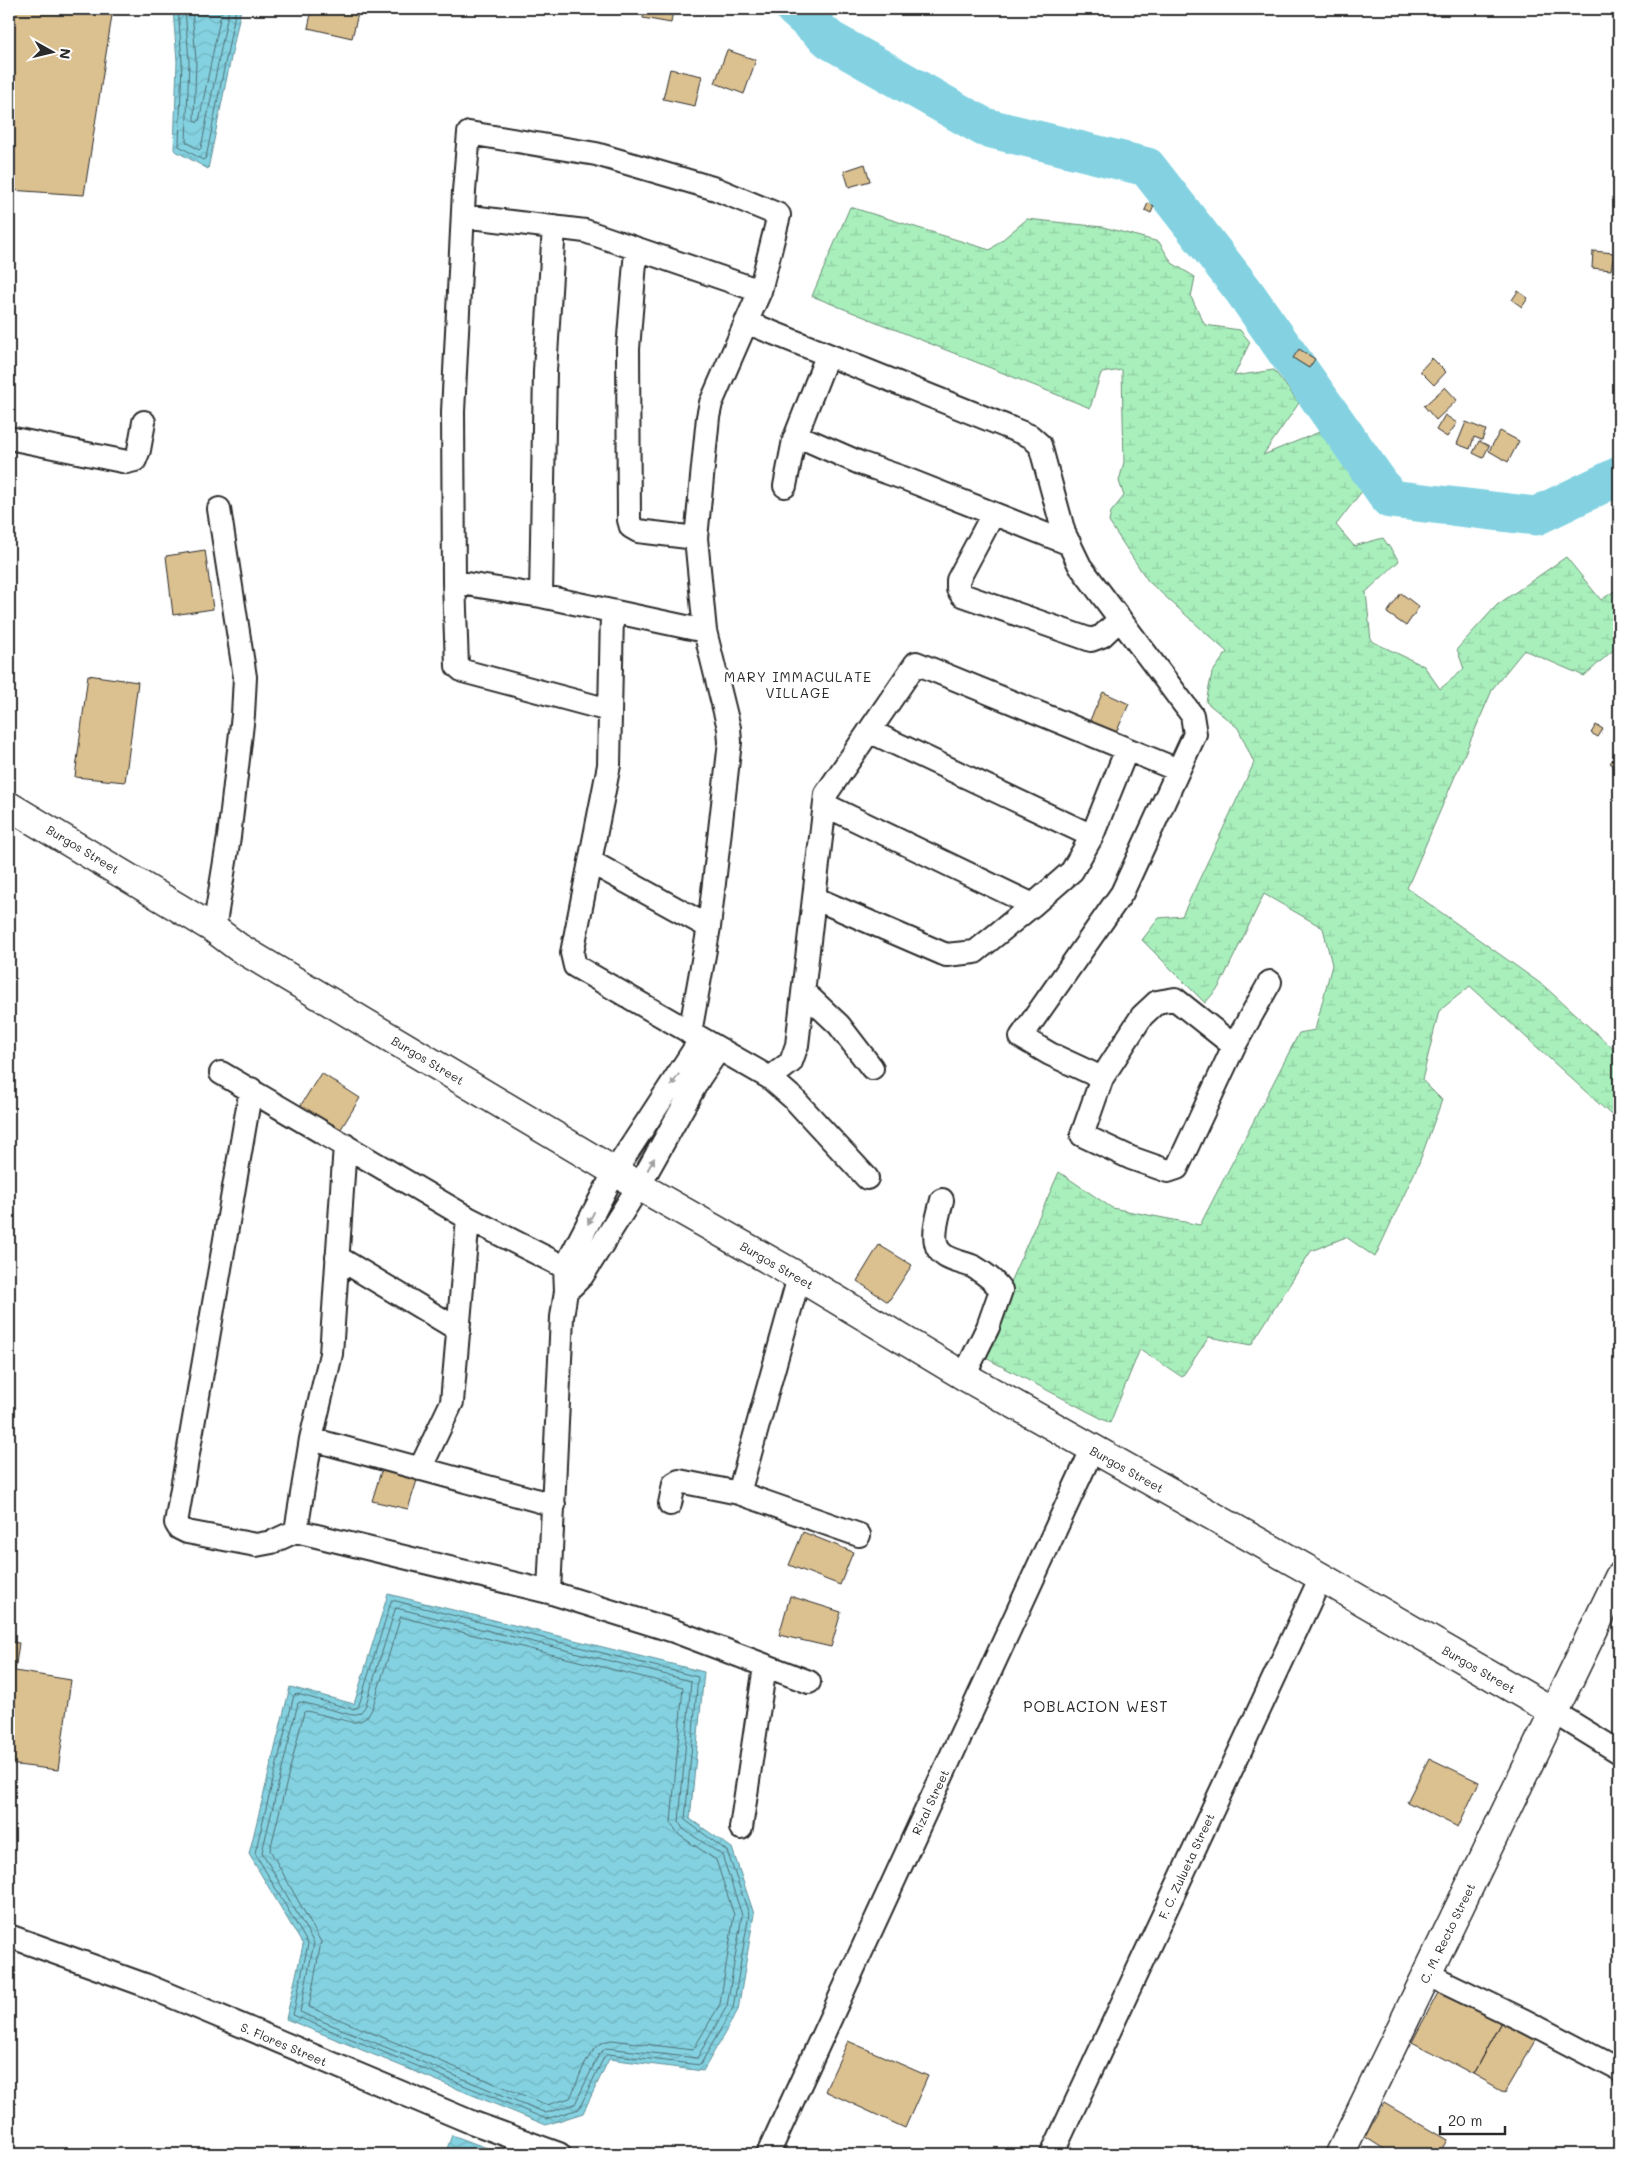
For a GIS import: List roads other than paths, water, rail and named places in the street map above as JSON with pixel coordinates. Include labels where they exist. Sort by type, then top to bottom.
[{"type":"street","points":[[574,1272],[639,1186],[700,1077],[709,927],[730,742],[729,728],[705,631],[696,538],[711,403],[760,291],[779,215],[716,189],[596,154],[469,133],[464,191],[453,412],[454,582],[457,666],[463,671],[610,710]]},
{"type":"street","points":[[463,216],[585,231],[760,291]]},
{"type":"street","points":[[541,596],[541,504],[545,371],[554,227]]},
{"type":"street","points":[[636,250],[628,349],[629,520],[631,527],[638,531],[696,538]]},
{"type":"street","points":[[746,322],[1030,436],[1040,445],[1064,532],[1080,566],[1192,715],[1195,734],[1122,894],[1021,1037],[1050,1054],[1102,1078]]},
{"type":"street","points":[[785,486],[796,435],[827,356]]},
{"type":"street","points":[[9,438],[127,462],[135,460],[139,450],[144,422]]},
{"type":"street","points":[[796,435],[860,463],[906,479],[1070,544]]},
{"type":"street","points":[[214,929],[238,762],[245,677],[219,509]]},
{"type":"street","points":[[993,514],[958,580],[958,588],[962,595],[1091,640],[1102,636],[1120,619]]},
{"type":"street","points":[[454,582],[541,596],[612,613],[705,631]]},
{"type":"street","points":[[612,613],[609,765],[572,954],[575,966],[770,1078],[794,1099],[867,1178]]},
{"type":"street","points":[[770,1078],[791,1062],[797,1045],[826,794],[916,663],[1178,770]]},
{"type":"street","points":[[869,731],[1092,836]]},
{"type":"street","points":[[814,898],[946,955],[975,952],[1072,871],[1092,836],[1127,749]]},
{"type":"street","points":[[825,805],[1033,905]]},
{"type":"street","name":"Burgos Street","points":[[9,806],[214,929],[238,947],[639,1186],[1092,1450],[1321,1577],[1554,1712]]},
{"type":"street","points":[[591,862],[709,927]]},
{"type":"street","points":[[1234,1046],[1175,999],[1157,1002],[1142,1016],[1102,1078],[1082,1135],[1131,1158],[1168,1171],[1173,1171],[1177,1168],[1234,1046],[1270,982]]},
{"type":"street","points":[[804,992],[839,1025],[872,1068]]},
{"type":"street","points":[[549,1592],[562,1324],[566,1292],[615,1171],[703,1040]]},
{"type":"street","points":[[221,1073],[468,1218],[574,1272]]},
{"type":"street","points":[[251,1089],[176,1523],[179,1528],[187,1532],[256,1545],[272,1542],[296,1531],[549,1592],[674,1631],[809,1682]]},
{"type":"street","points":[[296,1531],[310,1439],[331,1354],[345,1145]]},
{"type":"street","points":[[942,1200],[936,1231],[936,1244],[940,1253],[949,1259],[974,1267],[995,1282],[1001,1290],[988,1327],[964,1376]]},
{"type":"street","points":[[420,1469],[452,1402],[468,1218]]},
{"type":"street","points":[[337,1258],[458,1330]]},
{"type":"street","points":[[739,1493],[799,1278]]},
{"type":"street","points":[[310,1439],[554,1506]]},
{"type":"street","name":"Rizal Street","points":[[768,2154],[1092,1450]]},
{"type":"street","points":[[670,1504],[674,1484],[679,1481],[739,1493],[859,1534]]},
{"type":"street","name":"F. C. Zulueta Street","points":[[1052,2154],[1321,1577]]},
{"type":"street","name":"C. M. Recto Street","points":[[1340,2154],[1619,1577]]},
{"type":"street","points":[[740,1828],[766,1666]]},
{"type":"street","points":[[1554,1712],[1619,1752]]},
{"type":"street","name":"S. Flores Street","points":[[9,1936],[145,1985],[471,2122],[559,2154]]},
{"type":"street","points":[[1427,1974],[1525,2021],[1619,2070]]},
{"type":"water","points":[[173,9],[241,9],[208,169],[174,150],[177,61]]},
{"type":"water","points":[[388,1594],[704,1672],[690,1819],[732,1848],[754,1914],[738,2010],[703,2071],[609,2059],[583,2113],[546,2125],[286,2019],[303,1945],[249,1854],[290,1687],[354,1704]]},
{"type":"water","points":[[452,2135],[503,2154],[445,2154]]},
{"type":"waterway","points":[[795,9],[830,40],[984,127],[1147,167],[1243,290],[1390,499],[1536,516],[1619,476]]},
{"type":"district","name":"MARY IMMACULATE VILLAGE","points":[[798,684]]},
{"type":"district","name":"POBLACION WEST","points":[[1096,1706]]}]
